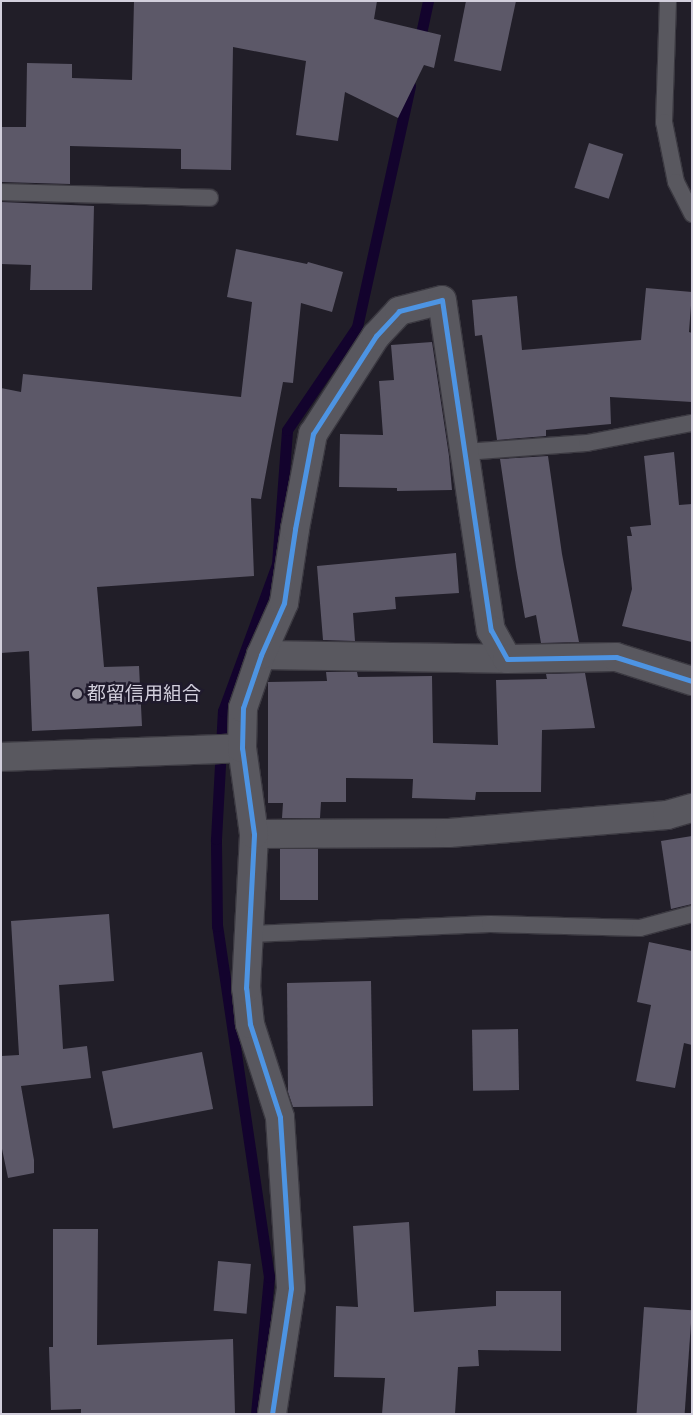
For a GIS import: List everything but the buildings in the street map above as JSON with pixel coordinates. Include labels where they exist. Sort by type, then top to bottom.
[{"type":"street","points":[[272,1414],[291,1288],[280,1117],[250,1024],[246,988],[251,934],[254,834],[242,748],[243,708],[261,655],[284,603],[295,529],[313,434],[376,336],[399,311],[442,300],[492,630],[507,659]]},
{"type":"street","points":[[261,655],[507,659],[616,657],[692,681]]},
{"type":"street","points":[[1,757],[242,748]]},
{"type":"street","points":[[254,834],[449,833],[667,815],[692,808]]},
{"type":"lane","points":[[668,1],[664,122],[676,182],[692,214]]},
{"type":"lane","points":[[1,192],[210,198]]},
{"type":"lane","points":[[465,452],[587,444],[692,423]]},
{"type":"lane","points":[[251,934],[490,924],[640,928],[692,914]]},
{"type":"waterway","points":[[419,43],[428,1]]},
{"type":"waterway","points":[[256,1414],[269,1277],[217,926],[216,839],[223,711],[277,564],[287,430],[357,327],[410,86]]},
{"type":"cycle path","points":[[272,1414],[291,1288],[280,1117],[250,1024],[246,988],[254,834],[242,748],[243,708],[261,655],[284,603],[295,529],[313,434],[376,336],[399,311],[442,300],[491,630],[507,659],[616,657],[692,681]]},
{"type":"place","name":"都留信用組合","points":[[77,694]]}]
